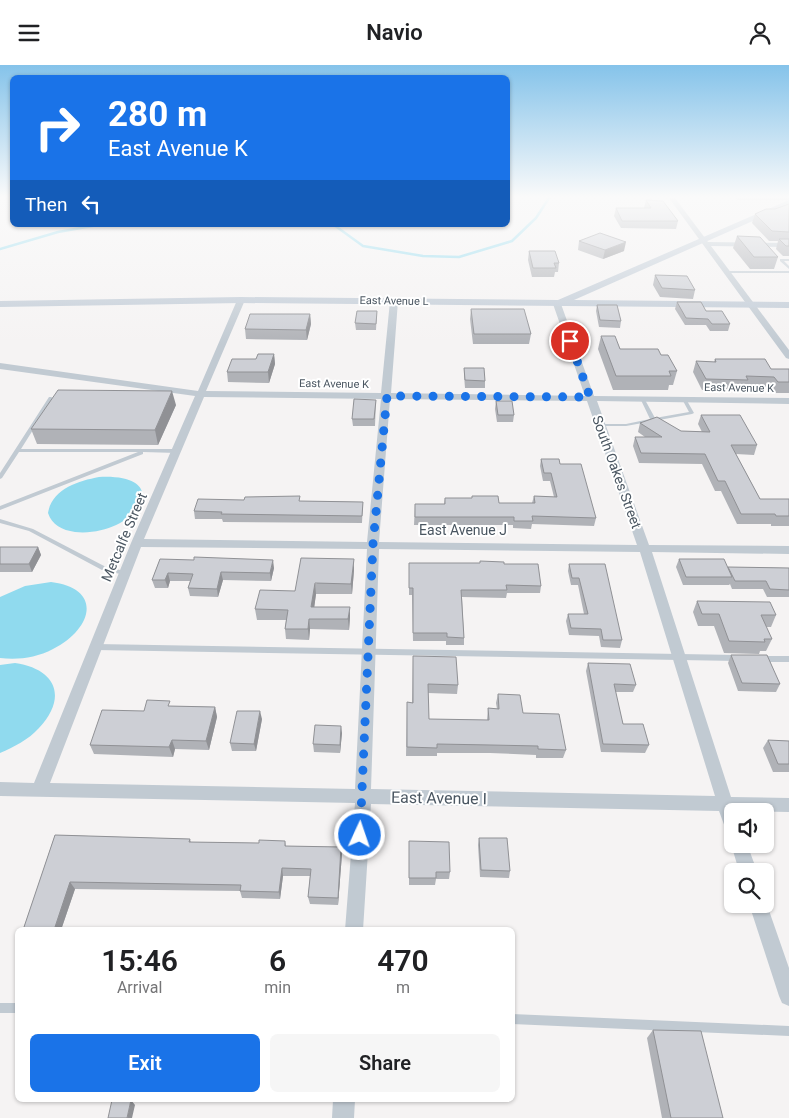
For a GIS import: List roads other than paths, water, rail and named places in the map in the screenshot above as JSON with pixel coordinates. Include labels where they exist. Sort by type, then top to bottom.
[{"type":"main road","points":[[557,303],[689,247]]},
{"type":"main road","name":"East Avenue L","points":[[0,304],[394,301],[789,305]]},
{"type":"street","points":[[708,247],[789,357]]},
{"type":"street","name":"Metcalfe Street","points":[[40,788],[137,543],[241,301]]},
{"type":"street","points":[[354,927],[373,544],[394,301]]},
{"type":"street","name":"South Oakes Street","points":[[557,303],[644,547],[725,802]]},
{"type":"street","name":"East Avenue K","points":[[0,366],[202,394],[590,397],[789,401]]},
{"type":"street","name":"East Avenue J","points":[[137,543],[373,544],[789,550]]},
{"type":"street","name":"East Avenue I","points":[[0,789],[40,788],[362,797],[725,802],[789,805]]},
{"type":"street","points":[[761,913],[789,996]]},
{"type":"street","points":[[343,1118],[344,1102]]},
{"type":"lane","points":[[789,260],[781,260],[789,268]]},
{"type":"lane","points":[[726,272],[789,272]]},
{"type":"lane","points":[[0,477],[51,398]]},
{"type":"lane","points":[[642,398],[653,420]]},
{"type":"lane","points":[[600,425],[626,425],[692,413],[684,399]]},
{"type":"lane","points":[[17,450],[177,451]]},
{"type":"lane","points":[[0,508],[146,451]]},
{"type":"lane","points":[[1,522],[31,530],[104,569],[125,573]]},
{"type":"lane","points":[[96,647],[743,658]]},
{"type":"lane","points":[[752,659],[789,659]]},
{"type":"lane","points":[[0,1008],[15,1008]]},
{"type":"lane","points":[[515,1019],[789,1031]]},
{"type":"water","points":[[99,477],[123,478],[137,485],[142,494],[140,505],[130,516],[115,525],[97,531],[75,532],[55,524],[48,513],[50,505],[60,492],[67,487]]},
{"type":"water","points":[[51,582],[68,586],[79,593],[85,601],[86,611],[83,621],[66,641],[47,652],[27,658],[0,658],[0,597],[25,586]]},
{"type":"water","points":[[15,663],[40,671],[53,686],[55,695],[48,717],[39,728],[21,743],[0,753],[0,665]]},
{"type":"waterway","points":[[0,249],[6,247]]},
{"type":"waterway","points":[[370,247],[423,256],[459,257],[492,247]]}]
